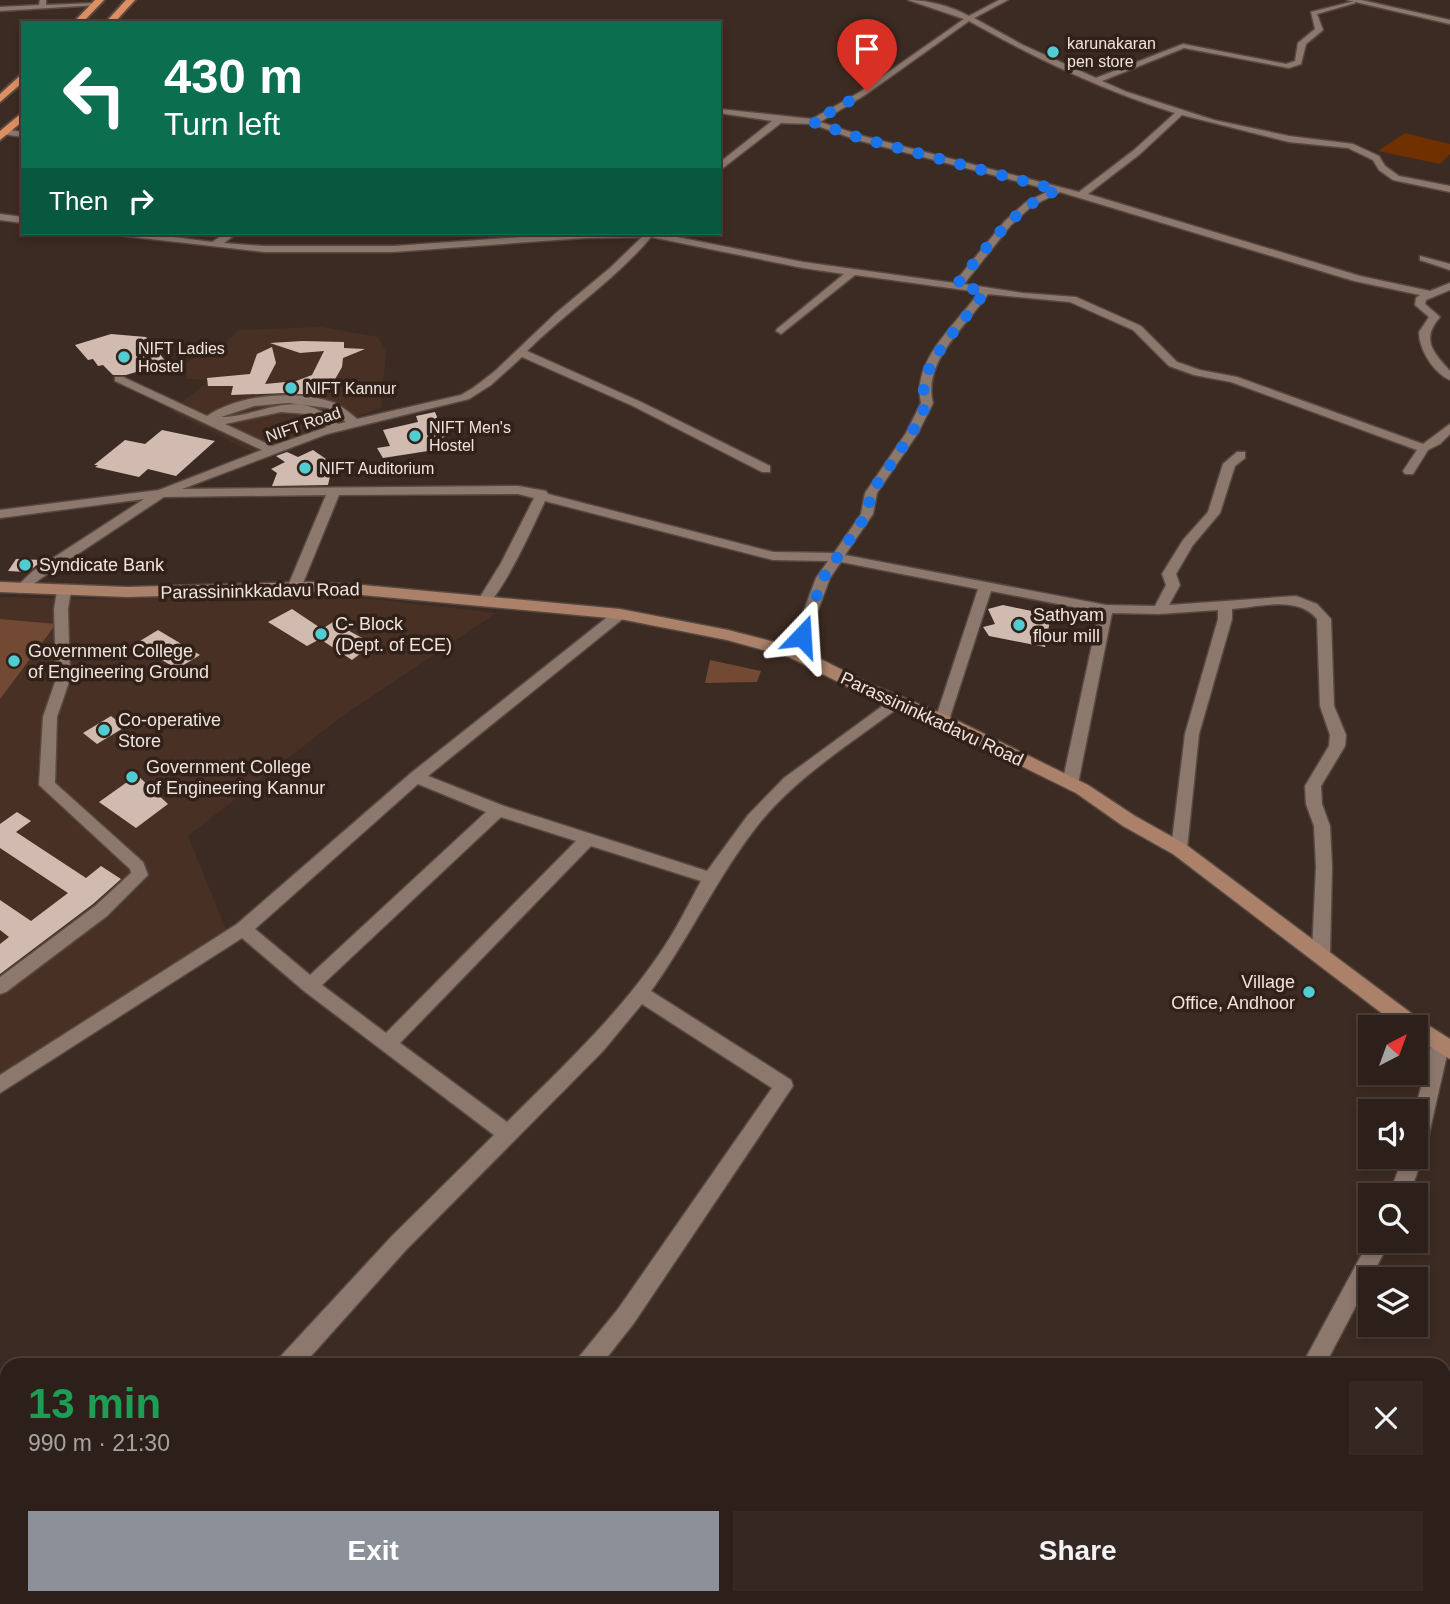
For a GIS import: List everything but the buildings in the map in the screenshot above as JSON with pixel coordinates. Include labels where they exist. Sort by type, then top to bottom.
[{"type":"highway","points":[[110,21],[131,0]]},
{"type":"highway","points":[[79,21],[98,2]]},
{"type":"highway","points":[[0,99],[21,78]]},
{"type":"highway","points":[[3,135],[21,117]]},
{"type":"main road","name":"Parassininkkadavu Road","points":[[0,587],[64,591],[294,588],[362,590],[620,614],[728,635],[795,653],[897,702],[942,720],[1070,784],[1179,849],[1398,1015]]},
{"type":"main road","name":"Parassininkkadavu Road","points":[[1428,1037],[1445,1048]]},
{"type":"street","points":[[911,0],[968,17],[1020,47],[1094,82],[1179,113],[1254,132],[1350,146],[1376,158],[1382,168],[1396,177],[1450,189]]},
{"type":"street","points":[[813,122],[891,76],[968,17],[1006,0]]},
{"type":"street","points":[[1094,82],[1134,63],[1153,60],[1183,46],[1286,66],[1298,62],[1302,43],[1319,30],[1313,13],[1352,1],[1450,22]]},
{"type":"street","points":[[0,9],[98,2]]},
{"type":"street","points":[[721,111],[813,122],[847,134],[1081,195],[1358,279],[1427,293]]},
{"type":"street","points":[[1081,195],[1137,152],[1179,113]]},
{"type":"street","points":[[721,166],[779,120]]},
{"type":"street","points":[[3,135],[21,135]]},
{"type":"street","points":[[957,286],[1008,223],[1029,204],[1058,190]]},
{"type":"street","points":[[0,217],[21,220]]},
{"type":"street","points":[[139,235],[264,249],[393,249],[585,235]]},
{"type":"street","points":[[214,245],[229,235]]},
{"type":"street","name":"NIFT Road","points":[[21,589],[38,574],[161,494],[335,428],[465,397],[482,388],[631,256],[648,235]]},
{"type":"street","points":[[654,235],[851,272],[985,291],[1072,299],[1137,328],[1173,364],[1198,373],[1233,379],[1424,448]]},
{"type":"street","points":[[1423,258],[1450,267]]},
{"type":"street","points":[[780,331],[851,272]]},
{"type":"street","points":[[1450,286],[1427,293],[1421,298],[1420,305],[1435,317],[1427,323],[1424,342],[1450,377]]},
{"type":"street","points":[[795,653],[823,578],[867,514],[871,493],[912,433],[927,403],[923,387],[936,356],[985,291]]},
{"type":"street","points":[[520,352],[637,404],[766,469]]},
{"type":"street","points":[[119,379],[273,451]]},
{"type":"street","points":[[335,428],[320,413],[296,409],[259,412],[220,422],[212,417],[222,411],[276,400],[333,406],[354,423]]},
{"type":"street","points":[[1409,471],[1424,448],[1436,442],[1450,427]]},
{"type":"street","points":[[1159,610],[1172,585],[1169,574],[1188,543],[1214,513],[1229,464],[1241,455]]},
{"type":"street","points":[[0,514],[161,494],[518,490],[542,494],[773,556],[835,557],[1106,609],[1159,610],[1296,600],[1314,607],[1324,619],[1327,706],[1338,735],[1337,746],[1314,786],[1314,804],[1322,826],[1324,867],[1321,954]]},
{"type":"street","points":[[294,588],[334,492]]},
{"type":"street","points":[[484,602],[508,563],[542,494]]},
{"type":"street","points":[[942,720],[986,586]]},
{"type":"street","points":[[0,987],[101,911],[140,876],[136,866],[47,785],[50,717],[63,679],[61,609],[64,591]]},
{"type":"street","points":[[1179,849],[1192,734],[1225,619],[1225,604]]},
{"type":"street","points":[[1070,784],[1106,609]]},
{"type":"street","points":[[0,1085],[243,929],[416,777],[620,614]]},
{"type":"street","points":[[294,1358],[399,1242],[596,1046],[670,953],[711,878],[754,819],[789,782],[897,702]]},
{"type":"street","points":[[416,777],[498,810],[711,878]]},
{"type":"street","points":[[310,986],[498,810]]},
{"type":"street","points":[[387,1044],[589,838]]},
{"type":"street","points":[[243,929],[310,986],[507,1134]]},
{"type":"street","points":[[593,1358],[626,1316],[784,1086],[640,993]]},
{"type":"street","points":[[1428,1106],[1445,1048]]},
{"type":"street","points":[[1317,1358],[1374,1253]]},
{"type":"shaded area","points":[[1405,133],[1450,144],[1450,154],[1440,164],[1378,151]]},
{"type":"shaded area","name":"NIFT Kannur","points":[[322,327],[378,337],[386,352],[381,408],[252,452],[171,411],[210,380],[187,379],[185,364],[207,349],[219,350],[238,330]]},
{"type":"shaded area","name":"Government College of Engineering Kannur","points":[[271,595],[382,600],[496,613],[341,717],[188,836],[226,929],[0,1076],[0,597],[72,599]]},
{"type":"shaded area","name":"Government College of Engineering Ground","points":[[0,619],[56,624],[0,699]]},
{"type":"shaded area","points":[[710,660],[761,671],[757,682],[705,683]]},
{"type":"place","name":"karunakaran pen store","points":[[1053,52]]},
{"type":"place","name":"NIFT Ladies Hostel","points":[[124,357]]},
{"type":"place","name":"NIFT Kannur","points":[[291,388]]},
{"type":"place","name":"NIFT Men's Hostel","points":[[415,436]]},
{"type":"place","name":"NIFT Auditorium","points":[[305,468]]},
{"type":"place","name":"Syndicate Bank","points":[[25,565]]},
{"type":"place","name":"Sathyam flour mill","points":[[1019,625]]},
{"type":"place","name":"C- Block (Dept. of ECE)","points":[[321,634]]},
{"type":"place","name":"Government College of Engineering Ground","points":[[14,661]]},
{"type":"place","name":"Co-operative Store","points":[[104,730]]},
{"type":"place","name":"Government College of Engineering Kannur","points":[[132,777]]},
{"type":"place","name":"Village Office, Andhoor","points":[[1309,992]]},
{"type":"route","points":[[802,636],[823,578],[841,548],[867,514],[871,493],[912,433],[927,403],[923,396],[923,387],[931,365],[944,348],[950,334],[973,310],[985,291],[957,286],[960,280],[1008,223],[1029,204],[1058,190],[860,138],[813,122],[867,91]]}]
